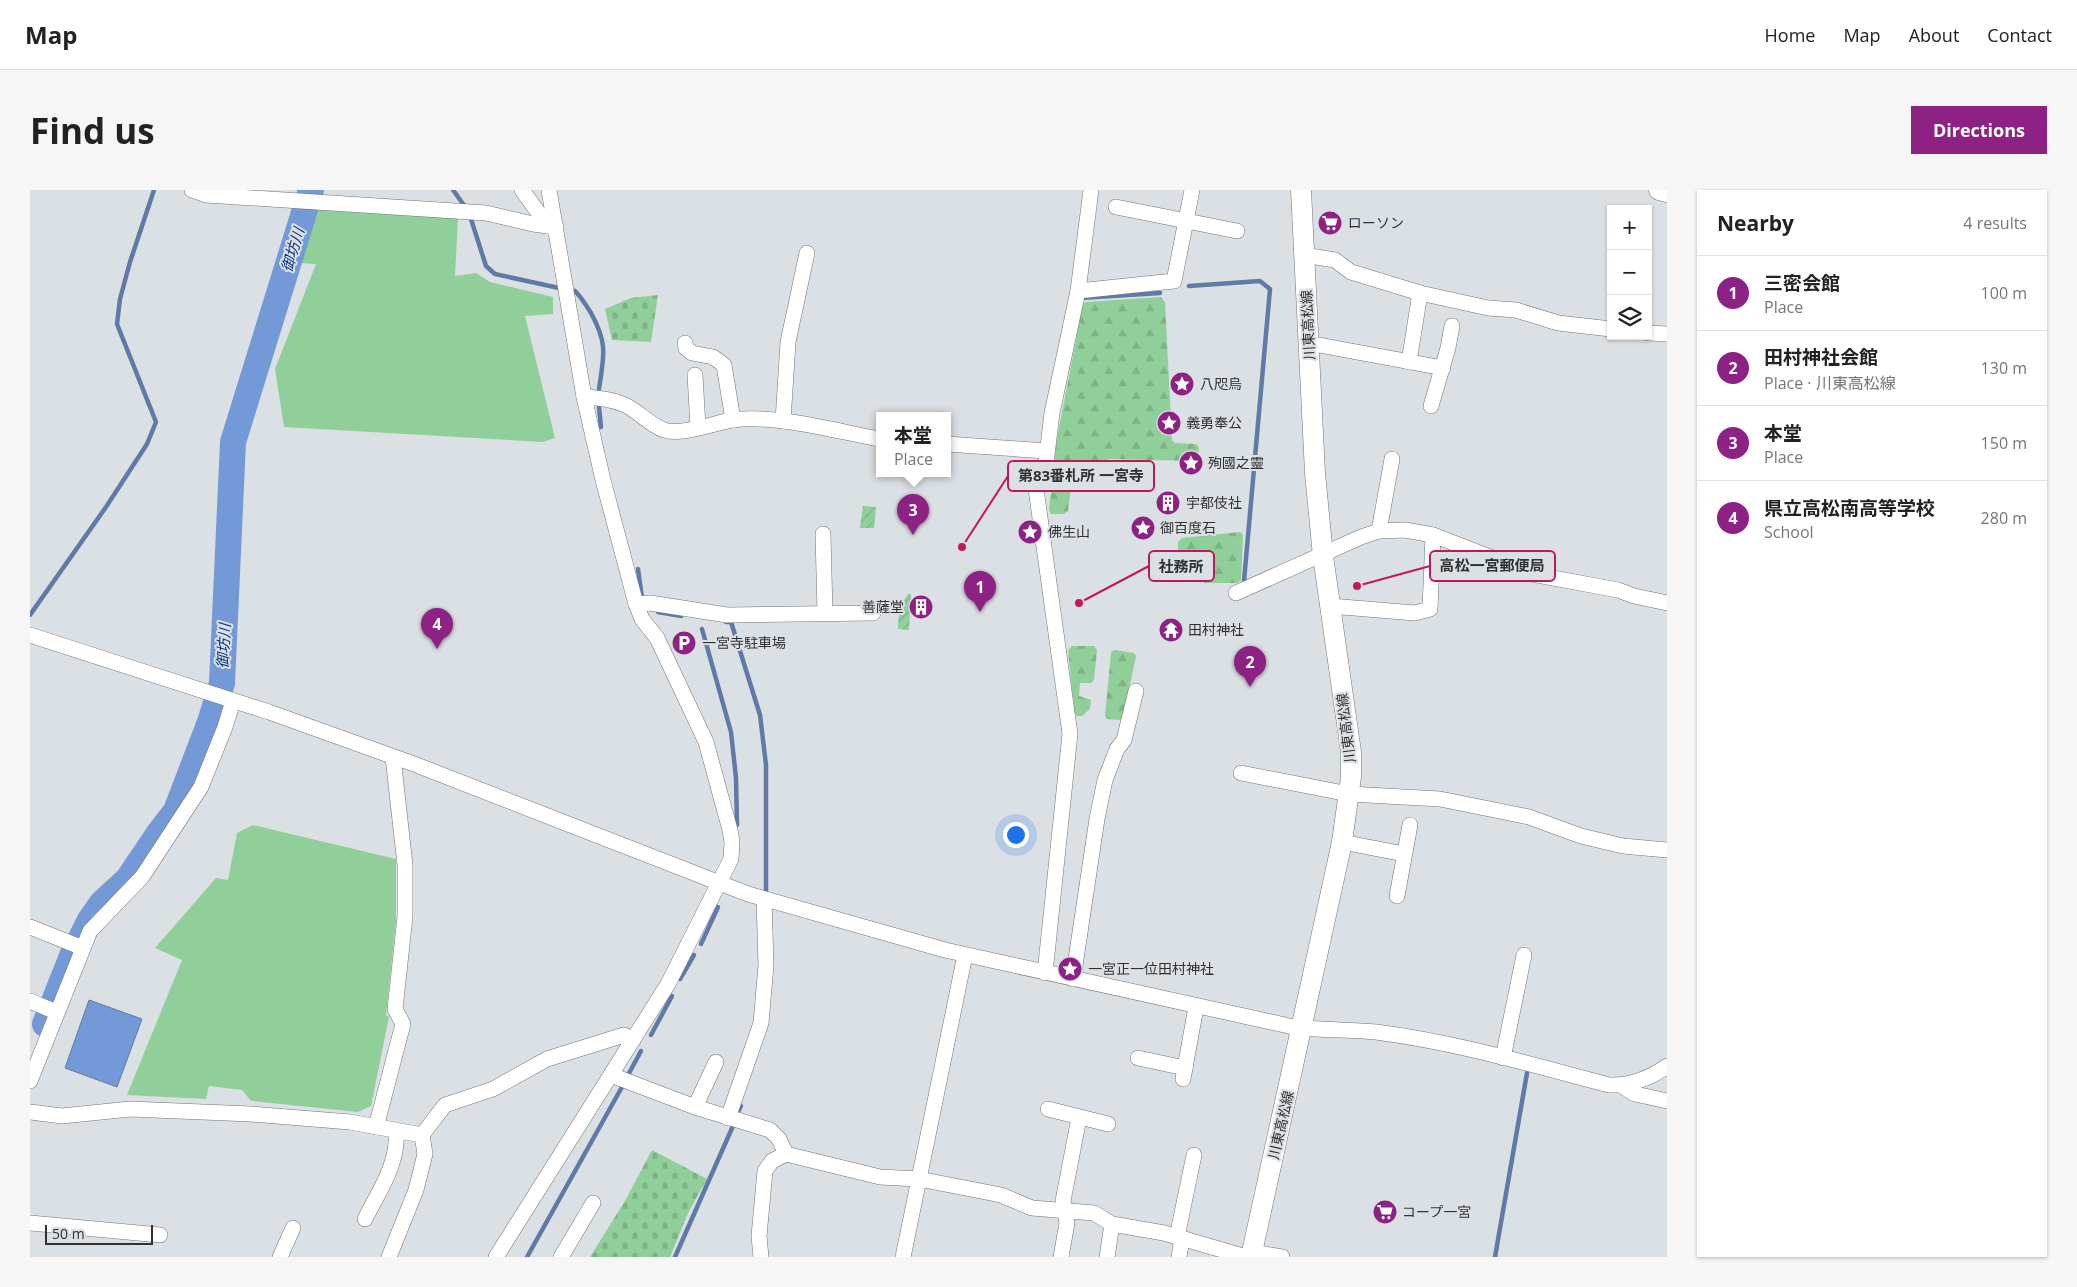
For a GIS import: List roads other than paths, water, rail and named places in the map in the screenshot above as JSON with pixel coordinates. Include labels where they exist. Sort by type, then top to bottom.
[{"type":"main road","name":"川東高松線","points":[[1250,1255],[1302,1029],[1342,842],[1349,794],[1351,752],[1323,556],[1315,473],[1301,190]]},
{"type":"main road","points":[[1659,190],[1667,192]]},
{"type":"street","points":[[192,190],[206,195],[241,194],[308,202],[486,213],[552,227]]},
{"type":"street","points":[[522,190],[552,227]]},
{"type":"street","points":[[502,1255],[610,1075],[668,984],[731,860],[732,842],[706,742],[657,638],[642,619],[636,604],[603,480],[584,397],[552,227],[549,190]]},
{"type":"street","points":[[1045,973],[1070,734],[1036,489],[1044,480],[1052,413],[1078,291],[1091,190]]},
{"type":"street","points":[[1078,291],[1174,281],[1192,190]]},
{"type":"street","points":[[1116,208],[1237,231]]},
{"type":"street","points":[[783,421],[788,342],[806,253]]},
{"type":"street","points":[[1304,255],[1335,260],[1351,272],[1420,293],[1488,308],[1516,310],[1558,323],[1607,329]]},
{"type":"street","points":[[1409,362],[1420,293]]},
{"type":"street","points":[[1431,406],[1443,368],[1452,326]]},
{"type":"street","points":[[1652,334],[1667,334]]},
{"type":"street","points":[[685,343],[686,348],[692,352],[713,357],[724,365],[733,420]]},
{"type":"street","points":[[1308,343],[1443,368]]},
{"type":"street","points":[[695,375],[698,427]]},
{"type":"street","points":[[584,397],[606,399],[625,405],[664,430],[681,430],[733,420],[757,419],[783,421],[876,438]]},
{"type":"street","points":[[951,444],[1046,451]]},
{"type":"street","points":[[1378,531],[1392,459]]},
{"type":"street","points":[[1236,594],[1378,531],[1405,530],[1433,534],[1495,559],[1520,572],[1610,589],[1667,603]]},
{"type":"street","points":[[823,534],[825,613]]},
{"type":"street","points":[[1330,606],[1415,613],[1430,609],[1433,534]]},
{"type":"street","points":[[636,604],[650,603],[727,615],[873,613]]},
{"type":"street","points":[[30,635],[269,712],[394,757],[720,882],[764,898],[853,925],[965,954],[1196,1007],[1302,1029],[1375,1032],[1443,1044],[1609,1085],[1622,1086],[1667,1066]]},
{"type":"street","points":[[1073,979],[1097,819],[1105,780],[1117,749],[1124,740],[1136,691]]},
{"type":"street","points":[[30,1081],[46,1008],[90,931],[142,878],[201,787],[225,727],[231,700]]},
{"type":"street","points":[[376,1127],[403,1024],[395,1009],[405,917],[405,865],[394,757]]},
{"type":"street","points":[[1241,773],[1349,794],[1440,799],[1529,817],[1581,836],[1623,846],[1667,850]]},
{"type":"street","points":[[1397,896],[1410,826]]},
{"type":"street","points":[[1342,842],[1404,854]]},
{"type":"street","points":[[728,1118],[761,1023],[766,965],[764,898]]},
{"type":"street","points":[[30,926],[82,948]]},
{"type":"street","points":[[903,1257],[965,954]]},
{"type":"street","points":[[1503,1058],[1524,954]]},
{"type":"street","points":[[1138,1058],[1184,1074],[1196,1007]]},
{"type":"street","points":[[389,1257],[416,1190],[425,1154],[422,1135],[445,1105],[493,1089],[547,1059],[624,1035],[633,1040]]},
{"type":"street","points":[[695,1107],[716,1062]]},
{"type":"street","points":[[610,1075],[695,1107],[770,1130],[779,1139],[786,1154]]},
{"type":"street","points":[[1622,1086],[1635,1094],[1667,1102]]},
{"type":"street","points":[[30,1112],[62,1116],[130,1109],[251,1114],[350,1122],[422,1135]]},
{"type":"street","points":[[1048,1110],[1108,1124]]},
{"type":"street","points":[[1062,1257],[1067,1224],[1063,1201],[1079,1118]]},
{"type":"street","points":[[365,1219],[392,1166],[398,1146],[396,1131]]},
{"type":"street","points":[[761,1257],[759,1236],[765,1171],[772,1162],[786,1154],[880,1176],[919,1179],[1001,1195],[1032,1208],[1094,1213],[1112,1224],[1250,1255],[1282,1257]]},
{"type":"street","points":[[1179,1257],[1180,1238],[1194,1155]]},
{"type":"street","points":[[561,1257],[593,1203]]},
{"type":"street","points":[[30,1223],[160,1235]]},
{"type":"street","points":[[1107,1257],[1112,1224]]},
{"type":"street","points":[[280,1257],[293,1228]]},
{"type":"water","points":[[89,1000],[142,1019],[117,1087],[65,1068]]},
{"type":"waterway","points":[[30,615],[106,507],[147,444],[156,422],[117,324],[120,299],[130,262],[154,190]]},
{"type":"waterway","name":"御坊川","points":[[45,1024],[72,956],[90,920],[102,903],[128,879],[176,811],[210,722],[222,683],[233,442],[311,190]]},
{"type":"waterway","points":[[453,190],[466,208]]},
{"type":"waterway","points":[[470,216],[486,266],[495,274],[559,288]]},
{"type":"waterway","points":[[1189,286],[1260,281],[1270,289],[1244,581]]},
{"type":"waterway","points":[[575,291],[591,313],[600,333],[603,358],[599,389]]},
{"type":"waterway","points":[[1081,300],[1081,298],[1160,293]]},
{"type":"waterway","points":[[599,407],[601,427]]},
{"type":"waterway","points":[[638,569],[642,598]]},
{"type":"waterway","points":[[658,612],[681,616]]},
{"type":"waterway","points":[[726,622],[731,622],[760,715],[766,765],[766,891]]},
{"type":"waterway","points":[[702,629],[731,732],[736,778],[737,825]]},
{"type":"waterway","points":[[701,944],[718,907]]},
{"type":"waterway","points":[[680,979],[694,955]]},
{"type":"waterway","points":[[651,1035],[672,996]]},
{"type":"waterway","points":[[627,1077],[641,1051]]},
{"type":"waterway","points":[[1495,1257],[1527,1073]]},
{"type":"waterway","points":[[527,1257],[622,1087]]},
{"type":"waterway","points":[[737,1114],[741,1106]]},
{"type":"waterway","points":[[675,1257],[733,1126]]},
{"type":"place","name":"ローソン","points":[[1330,223]]},
{"type":"place","name":"八咫烏","points":[[1182,384]]},
{"type":"place","name":"義勇奉公","points":[[1169,423]]},
{"type":"place","name":"殉國之靈","points":[[1191,463]]},
{"type":"place","name":"宇都伎社","points":[[1168,503]]},
{"type":"place","name":"御百度石","points":[[1143,528]]},
{"type":"place","name":"佛生山","points":[[1030,532]]},
{"type":"place","name":"本堂","points":[[913,535]]},
{"type":"place","name":"第83番札所 一宮寺","points":[[962,547]]},
{"type":"place","name":"高松一宮郵便局","points":[[1357,586]]},
{"type":"place","name":"社務所","points":[[1079,603]]},
{"type":"place","name":"善薩堂","points":[[921,607]]},
{"type":"place","name":"三密会館","points":[[980,612]]},
{"type":"place","name":"田村神社","points":[[1171,630]]},
{"type":"place","name":"一宮寺駐車場","points":[[684,643]]},
{"type":"place","name":"県立高松南高等学校","points":[[437,649]]},
{"type":"place","name":"田村神社会館","points":[[1250,687]]},
{"type":"place","name":"一宮正一位田村神社","points":[[1070,969]]},
{"type":"place","name":"コープ一宮","points":[[1385,1212]]}]
